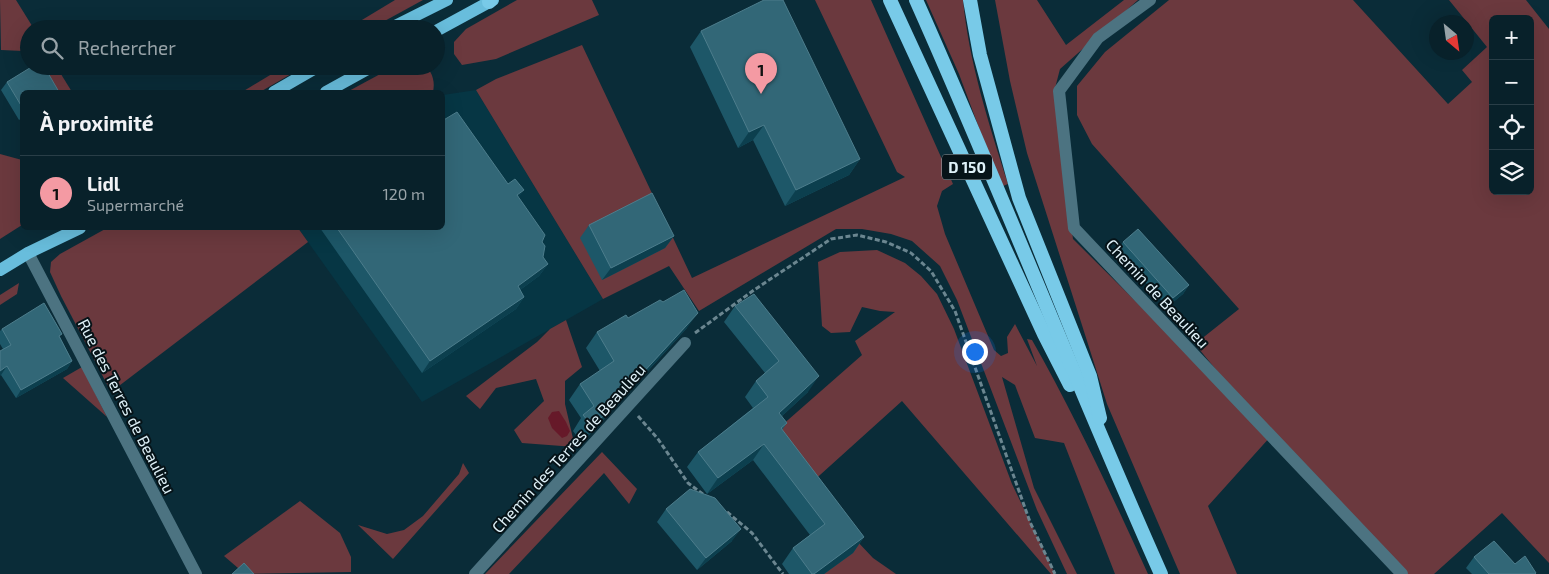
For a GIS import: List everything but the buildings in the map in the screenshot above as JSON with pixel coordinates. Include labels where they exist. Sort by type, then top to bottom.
[{"type":"highway","name":"D 150","points":[[890,0],[1044,334],[1109,458]]},
{"type":"highway","points":[[916,0],[968,117],[1109,458],[1161,574]]},
{"type":"highway","points":[[970,0],[980,55],[1019,198],[1090,376],[1109,458]]},
{"type":"main road","points":[[407,20],[447,0]]},
{"type":"main road","points":[[445,26],[491,1]]},
{"type":"main road","points":[[277,90],[303,75]]},
{"type":"main road","points":[[330,90],[357,75]]},
{"type":"main road","points":[[0,270],[28,253],[59,230]]},
{"type":"main road","points":[[28,253],[76,230]]},
{"type":"street","name":"Chemin de Beaulieu","points":[[1150,0],[1098,38],[1059,91],[1074,228],[1402,574]]},
{"type":"street","name":"Rue des Terres de Beaulieu","points":[[28,253],[196,574]]},
{"type":"street","name":"Chemin des Terres de Beaulieu","points":[[475,574],[685,343]]},
{"type":"path","points":[[685,343],[700,328],[831,239],[857,235],[886,242],[911,253],[931,271],[955,310],[1030,522],[1055,574]]},
{"type":"path","points":[[628,405],[658,439],[688,483],[711,500]]},
{"type":"path","points":[[726,511],[752,533],[783,574]]},
{"type":"shaded area","points":[[0,0],[16,0],[28,20],[20,20],[20,51],[1,50]]},
{"type":"shaded area","points":[[395,0],[423,0],[386,20],[362,20]]},
{"type":"shaded area","points":[[517,0],[592,0],[599,15],[496,59],[462,65],[454,54],[454,42],[466,29]]},
{"type":"shaded area","points":[[815,0],[871,0],[953,184],[942,191],[937,206],[945,234],[994,350],[1001,356],[1008,353],[1007,337],[1015,324],[1037,366],[1027,339],[1032,340],[1093,456],[1148,574],[1115,574],[1064,443],[1035,438],[1015,385],[1002,377],[1034,488],[1077,574],[1067,574],[1037,510],[957,300],[940,266],[912,241],[891,234],[862,229],[836,229],[699,311],[669,266],[603,299],[476,90],[496,79],[582,45],[692,278],[905,177],[897,172]]},
{"type":"shaded area","points":[[926,0],[963,0],[975,70],[1008,184],[1003,186],[959,74]]},
{"type":"shaded area","points":[[995,0],[1037,0],[1066,45],[1124,0],[1138,0],[1060,69],[1054,92],[1073,239],[1266,431],[1195,344],[1239,309],[1092,144],[1077,115],[1077,86],[1105,52],[1169,0],[1353,0],[1448,104],[1472,82],[1462,70],[1487,47],[1474,31],[1474,15],[1461,15],[1449,0],[1526,0],[1549,29],[1549,563],[1502,513],[1434,574],[1402,574],[1271,436],[1208,506],[1237,574],[1180,574],[1107,404],[1027,153],[1010,81]]},
{"type":"shaded area","points":[[41,75],[62,75],[71,90],[52,90]]},
{"type":"shaded area","points":[[270,75],[289,75],[263,90],[245,90]]},
{"type":"shaded area","points":[[378,75],[432,75],[434,85],[433,90],[351,90]]},
{"type":"shaded area","points":[[476,90],[603,299],[422,402],[299,230],[445,230],[445,95]]},
{"type":"shaded area","points":[[0,154],[20,159],[20,226],[0,239]]},
{"type":"shaded area","points":[[103,230],[299,230],[308,242],[111,392],[50,272],[51,262],[60,254]]},
{"type":"shaded area","points":[[877,250],[905,263],[921,276],[937,294],[954,329],[1012,484],[1055,574],[1051,574],[902,401],[810,484],[873,558],[896,574],[824,574],[776,439],[772,434],[862,355],[855,341],[895,312],[862,307],[850,332],[831,333],[822,326],[818,262],[840,252]]},
{"type":"shaded area","points":[[19,283],[17,294],[0,305],[0,295]]},
{"type":"shaded area","points":[[566,320],[582,367],[565,381],[565,404],[575,447],[522,443],[514,430],[544,401],[536,379],[496,388],[480,409],[466,396],[537,342],[550,329]]},
{"type":"shaded area","points":[[82,367],[107,417],[63,378]]},
{"type":"shaded area","points":[[559,411],[570,431],[567,436],[562,438],[552,428],[548,418],[552,412]]},
{"type":"shaded area","points":[[602,452],[637,489],[629,504],[604,473],[509,574],[485,574]]},
{"type":"shaded area","points":[[463,463],[469,473],[393,559],[358,525],[387,534],[404,530],[423,516],[459,474]]},
{"type":"shaded area","points":[[300,501],[340,533],[351,557],[351,572],[245,574],[224,556]]},
{"type":"place","name":"Lidl","points":[[761,94]]}]
